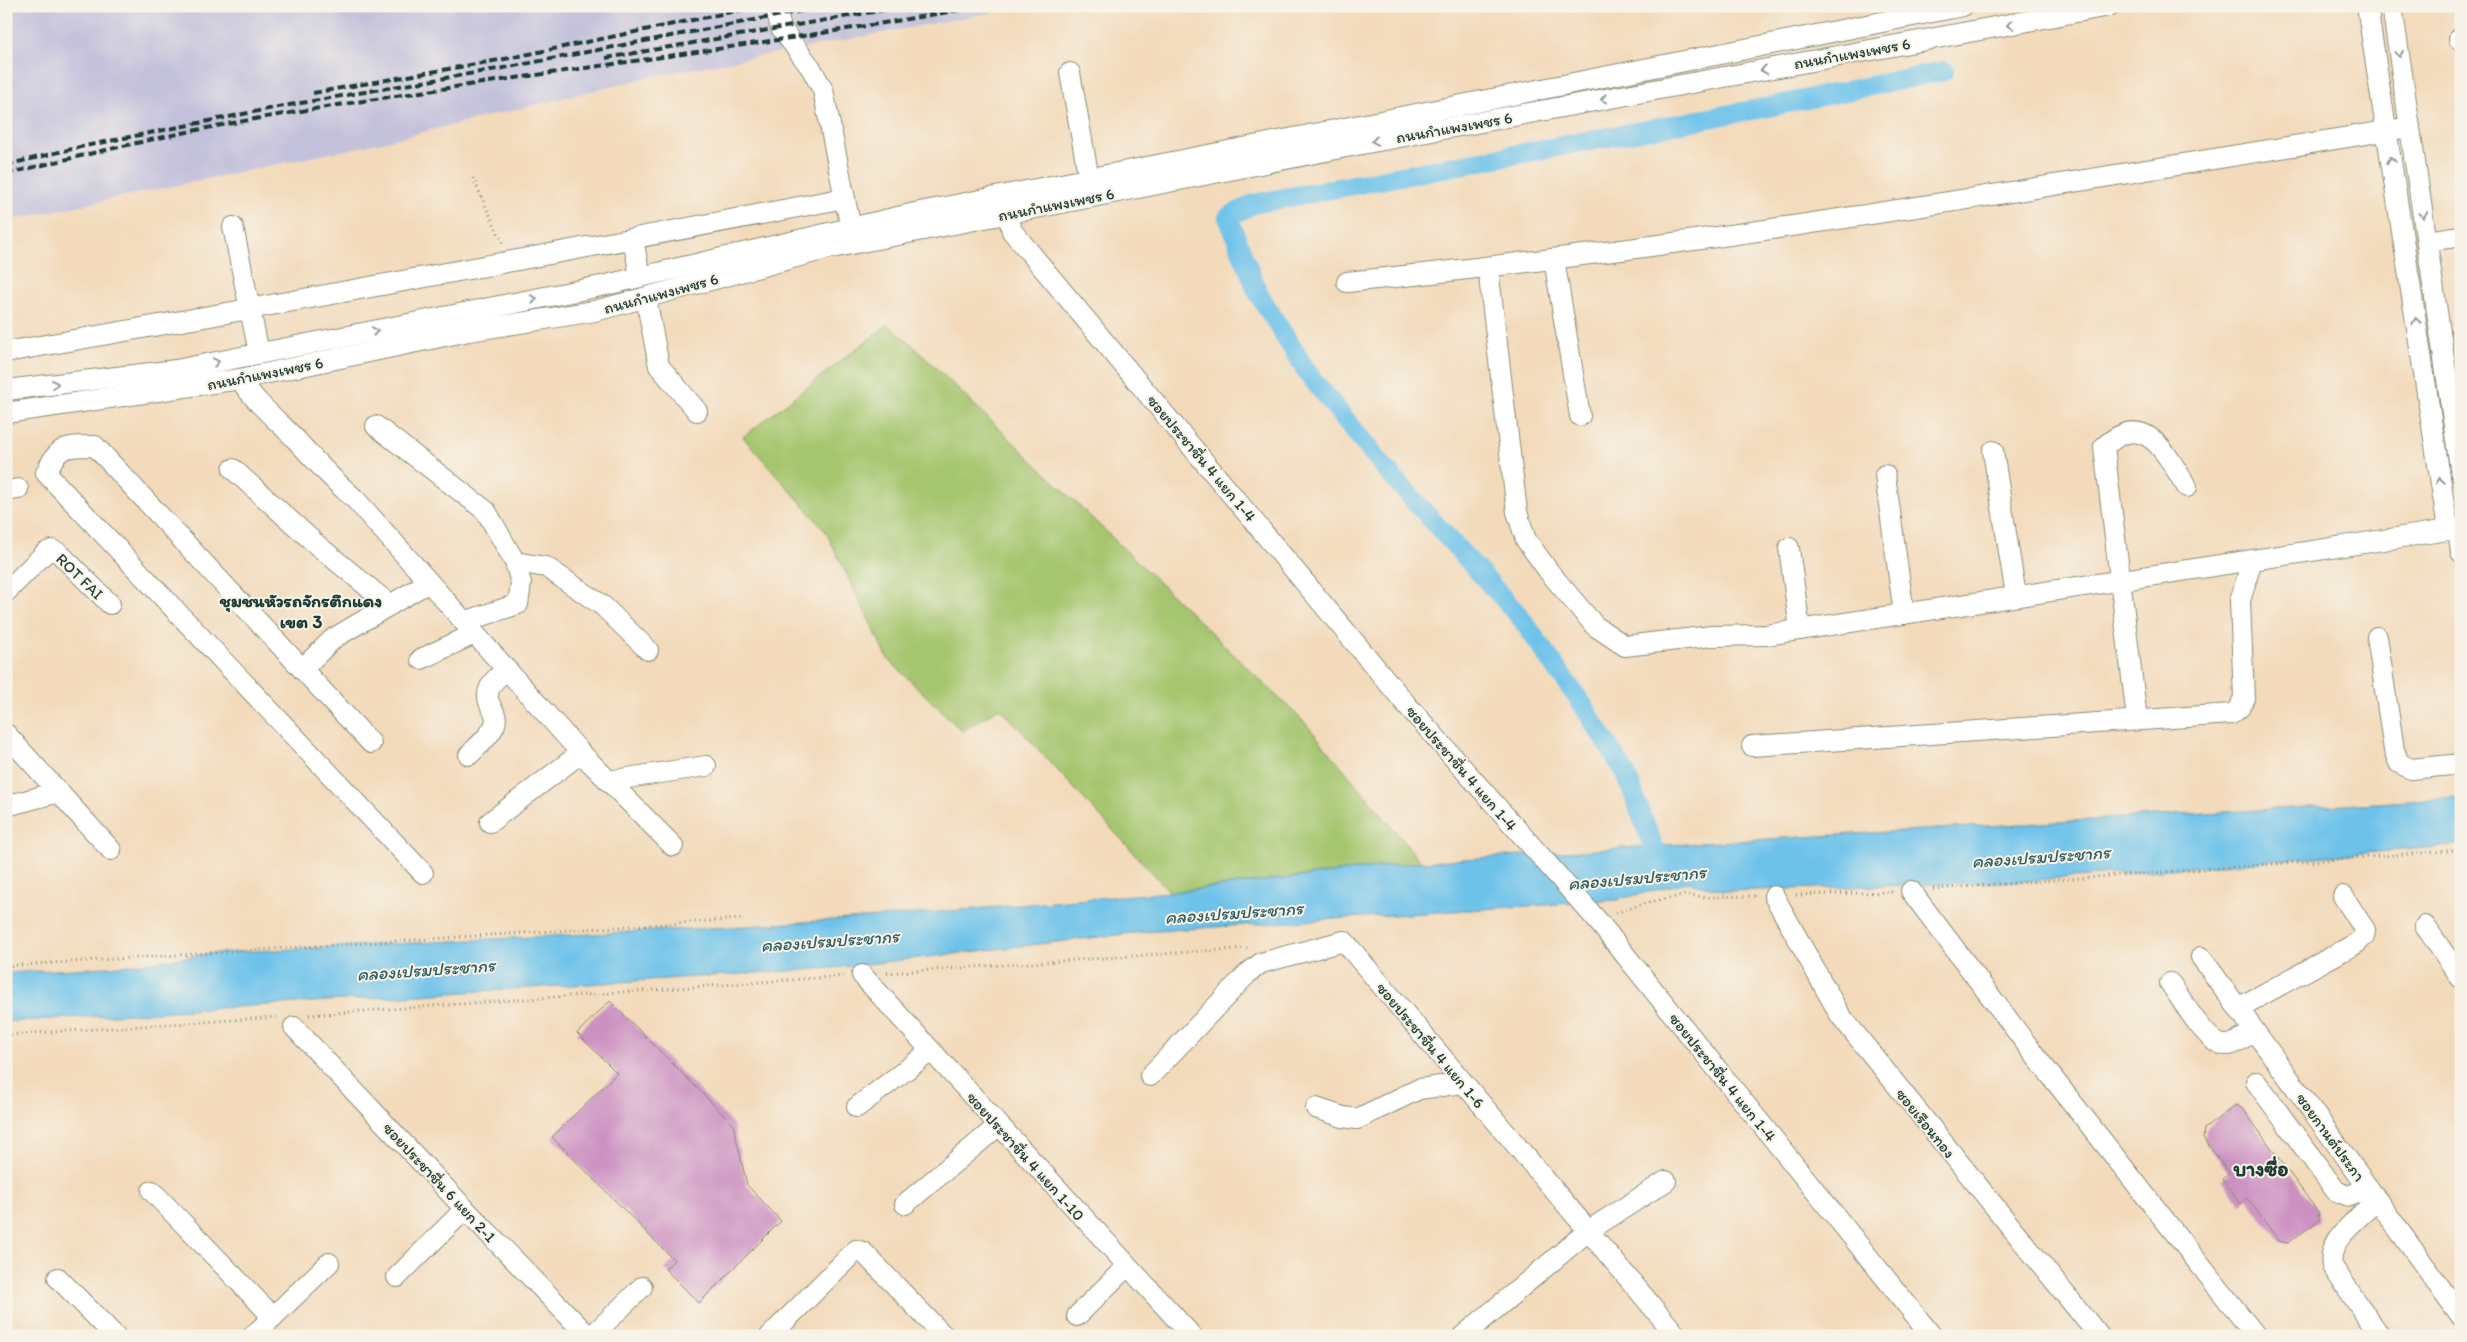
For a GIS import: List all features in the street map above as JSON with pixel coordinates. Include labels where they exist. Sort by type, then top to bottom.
[{"type":"street","points":[[775,6],[781,28],[811,68],[823,90],[851,229]]},
{"type":"street","name":"ถนนกำแพงเพชร 6","points":[[6,413],[240,379],[469,331],[595,311],[826,249],[1005,205],[1089,179],[1963,6]]},
{"type":"street","name":"ถนนกำแพงเพชร 6","points":[[6,390],[176,370],[640,276],[915,213],[1005,205],[1367,142],[2109,6]]},
{"type":"street","points":[[2367,6],[2455,529],[2461,552]]},
{"type":"street","points":[[2392,6],[2461,474]]},
{"type":"street","points":[[1070,73],[1089,179]]},
{"type":"street","points":[[1347,282],[1488,268],[1750,232],[2410,127]]},
{"type":"street","points":[[6,352],[249,311],[633,240],[845,198]]},
{"type":"street","name":"ซอยประชาชื่น 4 แยก 1-4","points":[[1005,205],[1012,231],[1406,704],[1597,920],[1932,1336]]},
{"type":"street","points":[[233,227],[259,354]]},
{"type":"street","points":[[2427,240],[2461,236]]},
{"type":"street","points":[[633,240],[640,276]]},
{"type":"street","points":[[1554,259],[1580,416]]},
{"type":"street","points":[[1488,268],[1517,512],[1526,540],[1595,626],[1625,646],[1712,636],[1766,635],[2455,529]]},
{"type":"street","points":[[646,298],[659,366],[698,411]]},
{"type":"street","points":[[240,379],[251,396],[300,444],[328,476],[355,500],[581,753],[672,846]]},
{"type":"street","points":[[376,426],[486,511],[515,562],[521,583],[518,604],[469,628],[421,659]]},
{"type":"street","points":[[2137,719],[2104,447],[2117,435],[2127,432],[2136,431],[2152,438],[2161,448],[2187,487]]},
{"type":"street","points":[[371,743],[94,446],[70,446],[54,455],[46,473],[423,873]]},
{"type":"street","points":[[1993,451],[2016,596]]},
{"type":"street","points":[[233,469],[317,545],[390,605]]},
{"type":"street","points":[[1884,476],[1904,614]]},
{"type":"street","points":[[1789,548],[1800,630]]},
{"type":"street","name":"ROT FAI","points":[[6,592],[44,553],[52,550],[59,553],[110,604]]},
{"type":"street","points":[[1752,746],[2232,714],[2239,708],[2244,698],[2240,601],[2252,560]]},
{"type":"street","points":[[515,562],[546,567],[603,606],[648,650]]},
{"type":"street","points":[[302,670],[334,638],[428,582]]},
{"type":"street","points":[[2377,636],[2394,750],[2400,763],[2412,769],[2461,764]]},
{"type":"street","points":[[469,755],[495,726],[496,714],[488,700],[490,687],[500,674],[508,671]]},
{"type":"street","points":[[6,734],[111,850]]},
{"type":"street","points":[[490,822],[581,753]]},
{"type":"street","points":[[608,781],[706,766]]},
{"type":"street","points":[[6,806],[59,792]]},
{"type":"street","points":[[1911,891],[2043,1066],[2256,1336]]},
{"type":"street","name":"ซอยเรือนทอง","points":[[1774,896],[1840,1015],[2099,1336]]},
{"type":"street","points":[[2238,1008],[2357,943],[2364,936],[2365,930],[2343,896]]},
{"type":"street","points":[[2425,926],[2461,978]]},
{"type":"street","name":"ซอยประชาชื่น 4 แยก 1-6","points":[[1150,1076],[1247,974],[1261,963],[1344,941],[1588,1231],[1668,1333]]},
{"type":"street","name":"ซอยกานต์ประภา","points":[[2201,957],[2461,1316]]},
{"type":"street","name":"ซอยประชาชื่น 4 แยก 1-10","points":[[862,975],[998,1126],[1192,1336]]},
{"type":"street","points":[[2170,983],[2209,1037],[2219,1045],[2230,1045],[2254,1030]]},
{"type":"street","name":"ซอยประชาชื่น 6 แยก 2-1","points":[[295,1020],[465,1209],[588,1336]]},
{"type":"street","points":[[857,1107],[931,1052]]},
{"type":"street","points":[[2256,1082],[2336,1191],[2350,1196],[2372,1195]]},
{"type":"street","points":[[1316,1108],[1342,1117],[1357,1119],[1419,1089],[1463,1083]]},
{"type":"street","points":[[905,1204],[998,1126]]},
{"type":"street","points":[[1463,1336],[1588,1231],[1666,1181]]},
{"type":"street","points":[[152,1191],[273,1317]]},
{"type":"street","points":[[2372,1195],[2333,1247],[2330,1256],[2332,1266],[2380,1336]]},
{"type":"street","points":[[397,1277],[465,1209]]},
{"type":"street","points":[[770,1336],[856,1250],[862,1252],[944,1336]]},
{"type":"street","points":[[253,1336],[329,1263]]},
{"type":"street","points":[[1078,1316],[1127,1266]]},
{"type":"street","points":[[58,1278],[115,1336]]},
{"type":"street","points":[[592,1336],[642,1287]]},
{"type":"path","points":[[474,178],[512,262]]},
{"type":"path","points":[[1597,920],[1648,902],[1685,895],[1705,897],[1774,896],[1911,891],[2461,850]]},
{"type":"path","points":[[6,966],[741,918]]},
{"type":"path","points":[[6,1035],[295,1020],[862,975],[1256,947]]},
{"type":"shaded area","points":[[6,6],[1025,6],[654,76],[374,144],[6,221]]},
{"type":"green space","points":[[887,325],[908,341],[1306,724],[1421,862],[1170,892],[1000,708],[962,731],[888,659],[825,530],[743,437]]},
{"type":"water","name":"คลองเปรมประชากร","points":[[2461,798],[2461,845],[2027,881],[1728,891],[1687,882],[1616,900],[1142,932],[833,968],[6,1022],[6,973],[122,966],[216,953],[730,927],[893,916],[1192,890],[1421,862],[1667,845]]},
{"type":"building","points":[[610,1001],[733,1124],[747,1185],[781,1221],[699,1303],[665,1269],[674,1260],[552,1137],[617,1073],[577,1033]]},
{"type":"building","points":[[2236,1105],[2243,1109],[2318,1212],[2319,1220],[2288,1243],[2279,1241],[2247,1198],[2240,1204],[2222,1179],[2229,1173],[2203,1138],[2204,1129]]},
{"type":"waterway","name":"คลองเปรมประชากร","points":[[1662,870],[1626,774],[1584,707],[1521,618],[1388,472],[1309,375],[1258,293],[1228,217],[1253,204],[1768,107],[1944,71]]},
{"type":"railway","points":[[313,93],[510,58],[760,6]]},
{"type":"railway","points":[[6,165],[80,147],[278,107],[509,67],[828,6]]},
{"type":"railway","points":[[606,58],[907,6]]},
{"type":"railway","points":[[6,174],[176,134],[278,115],[454,87],[806,36],[981,6]]},
{"type":"district","name":"ชุมชนหัวรถจักรตึกแดง เขต 3","points":[[301,611]]},
{"type":"district","name":"บางซื่อ","points":[[2261,1169]]}]
